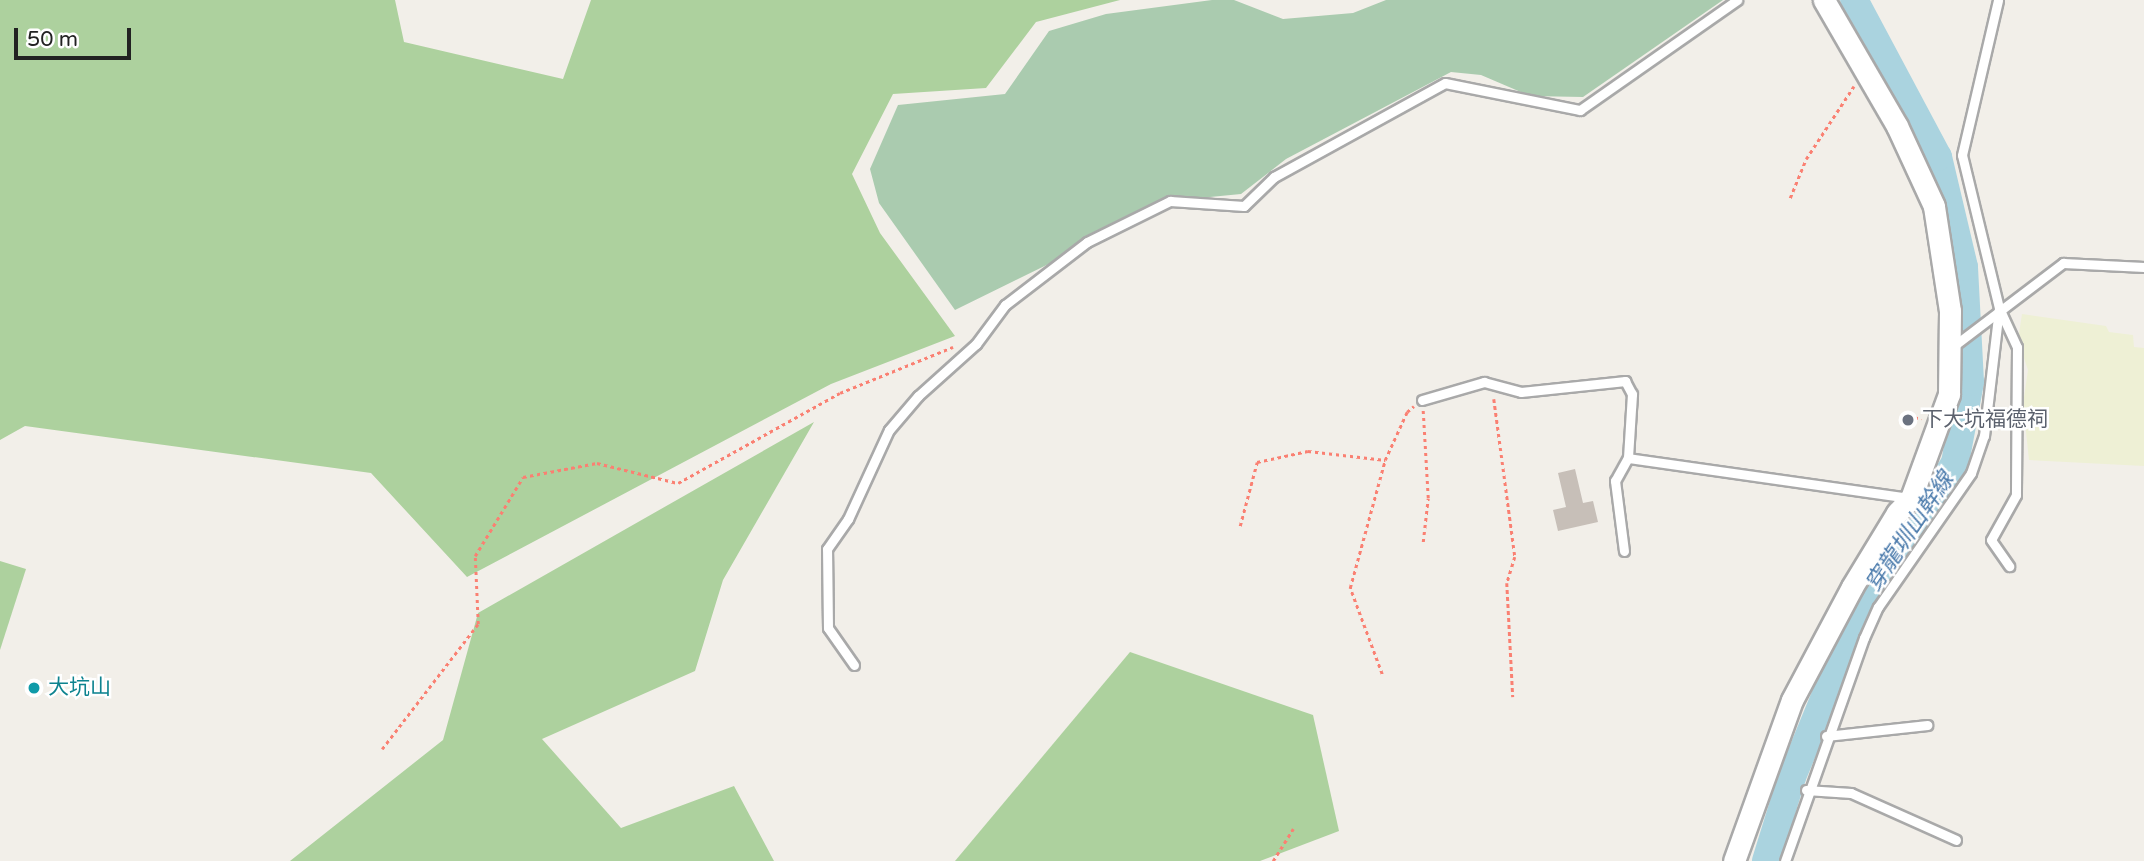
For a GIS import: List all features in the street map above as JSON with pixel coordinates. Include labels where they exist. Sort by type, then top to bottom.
[{"type":"street","points":[[1734,861],[1792,700],[1852,587],[1897,513],[1911,498],[1948,394],[1950,311],[1934,206],[1865,68],[1824,0]]},
{"type":"lane","points":[[855,665],[828,628],[827,550],[848,519],[889,430],[918,396],[976,343],[1005,305],[1087,242],[1170,201],[1244,206],[1274,177],[1445,83],[1580,110],[1737,0]]},
{"type":"lane","points":[[1998,0],[1962,155],[1998,308],[2017,347],[2016,495],[1991,540],[2009,566]]},
{"type":"lane","points":[[1949,349],[1998,308],[2063,262],[2144,267]]},
{"type":"lane","points":[[1785,861],[1806,790],[1878,607],[1971,472],[1983,436],[1998,308]]},
{"type":"lane","points":[[1422,400],[1483,382],[1521,392],[1625,381],[1632,394],[1628,458],[1615,481],[1624,551]]},
{"type":"lane","points":[[1628,458],[1911,498]]},
{"type":"lane","points":[[1826,736],[1927,725]]},
{"type":"lane","points":[[1806,790],[1851,793],[1956,840]]},
{"type":"path","points":[[1790,198],[1806,159],[1865,68]]},
{"type":"path","points":[[382,749],[478,624],[475,556],[523,477],[597,463],[678,483],[840,393],[956,345],[976,343]]},
{"type":"path","points":[[1483,382],[1496,402],[1515,557],[1507,583],[1513,697]]},
{"type":"path","points":[[1382,674],[1350,588],[1385,460],[1407,411],[1422,400]]},
{"type":"path","points":[[1422,400],[1428,498],[1423,542]]},
{"type":"path","points":[[1240,526],[1257,462],[1308,451],[1385,460]]},
{"type":"path","points":[[1273,861],[1293,829]]},
{"type":"green space","points":[[0,0],[395,0],[404,42],[563,79],[591,0],[1120,0],[1036,22],[986,88],[893,94],[852,174],[880,233],[955,336],[831,384],[467,577],[371,473],[25,426],[0,440]]},
{"type":"green space","points":[[1212,0],[1234,0],[1283,19],[1353,13],[1386,0],[1723,0],[1583,97],[1530,96],[1481,75],[1451,72],[1286,159],[1241,194],[1179,200],[955,310],[879,203],[870,169],[898,105],[1005,94],[1049,31],[1106,14]]},
{"type":"green space","points":[[2022,314],[2106,326],[2109,332],[2133,335],[2134,347],[2144,348],[2144,466],[2029,460],[2023,404],[2028,370],[2018,340]]},
{"type":"green space","points":[[814,422],[723,580],[695,671],[542,739],[621,828],[734,786],[774,861],[290,861],[443,740],[478,613]]},
{"type":"green space","points":[[0,561],[26,569],[0,650]]},
{"type":"green space","points":[[1130,652],[1313,715],[1339,831],[1260,861],[955,861]]},
{"type":"building","points":[[1575,469],[1583,503],[1593,501],[1598,522],[1558,531],[1553,510],[1566,507],[1558,473]]},
{"type":"waterway","name":"穿龍圳山幹線","points":[[1766,861],[1792,777],[1866,597],[1955,463],[1970,382],[1964,267],[1938,157],[1854,0]]},
{"type":"place","name":"下大坑福德祠","points":[[1908,420]]},
{"type":"place","name":"大坑山","points":[[34,688]]}]
